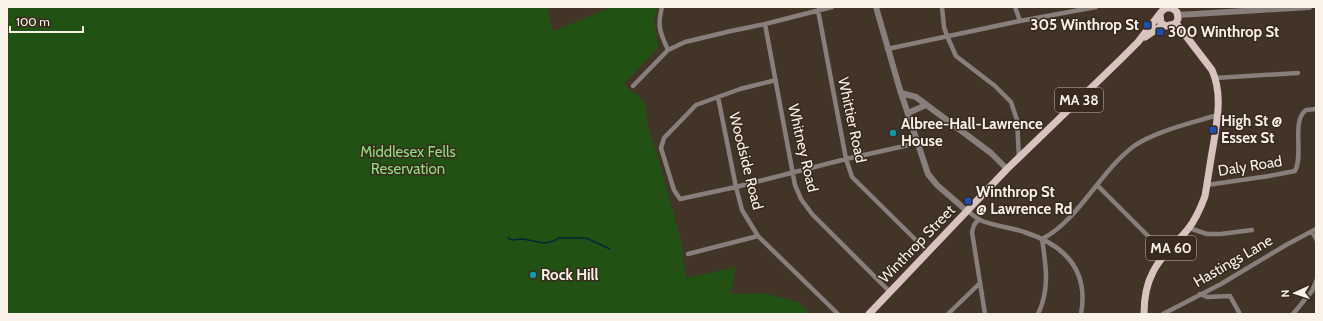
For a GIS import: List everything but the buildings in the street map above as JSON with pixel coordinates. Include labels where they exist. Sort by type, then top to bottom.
[{"type":"main road","points":[[1163,25],[1160,21],[1165,9],[1176,10],[1178,20],[1176,23]]},
{"type":"main road","name":"Winthrop Street","points":[[869,314],[1007,169],[1138,42],[1165,9]]},
{"type":"main road","name":"MA 38","points":[[1163,25],[1170,26],[1176,23]]},
{"type":"main road","name":"MA 60","points":[[1144,314],[1144,304],[1148,282],[1155,267],[1189,228],[1201,208],[1207,185],[1217,115],[1218,91],[1215,78],[1206,61],[1176,23]]},
{"type":"main road","name":"Winthrop Street","points":[[1138,42],[1163,25]]},
{"type":"street","points":[[662,7],[659,19],[659,31],[668,50]]},
{"type":"street","points":[[633,86],[668,50],[685,42],[832,7]]},
{"type":"street","points":[[876,7],[901,93],[928,174],[932,180],[967,211],[979,219],[1025,232],[1042,239],[1057,248],[1074,266],[1082,287],[1083,297],[1081,314]]},
{"type":"street","points":[[942,7],[944,27],[956,56],[995,86],[1011,102],[1017,120],[1019,158]]},
{"type":"street","points":[[1015,7],[1020,21]]},
{"type":"street","points":[[887,49],[1020,21],[1096,7]]},
{"type":"street","points":[[1178,15],[1309,7]]},
{"type":"street","name":"Whittier Road","points":[[818,10],[846,159],[852,176],[927,252]]},
{"type":"street","name":"Whitney Road","points":[[765,24],[793,171],[801,199],[812,214],[889,292]]},
{"type":"street","points":[[1215,78],[1298,72]]},
{"type":"street","points":[[776,80],[718,96],[696,105],[664,138],[661,148],[674,190],[680,199],[793,171],[918,143]]},
{"type":"street","points":[[901,93],[916,97],[991,153],[1007,169]]},
{"type":"street","name":"Woodside Road","points":[[718,96],[742,210],[758,236],[838,314]]},
{"type":"street","points":[[908,114],[926,105]]},
{"type":"street","name":"Daly Road","points":[[1207,185],[1295,171],[1298,165],[1299,132],[1302,114],[1306,110],[1316,109]]},
{"type":"street","points":[[1042,239],[1063,224],[1121,158],[1135,146],[1150,138],[1217,115]]},
{"type":"street","points":[[1097,185],[1166,254]]},
{"type":"street","points":[[979,219],[972,232],[985,314]]},
{"type":"street","points":[[1189,228],[1207,234],[1221,234],[1252,230]]},
{"type":"street","points":[[1314,230],[1316,239]]},
{"type":"street","name":"Hastings Lane","points":[[1163,314],[1221,284],[1314,230]]},
{"type":"street","points":[[688,254],[758,236]]},
{"type":"street","points":[[1038,314],[1046,286],[1042,239]]},
{"type":"street","points":[[1294,314],[1312,291],[1316,281]]},
{"type":"street","points":[[948,314],[980,283]]},
{"type":"street","points":[[1200,294],[1207,297],[1230,296],[1240,314]]},
{"type":"green space","name":"Middlesex Fells Reservation","points":[[7,7],[547,7],[553,31],[612,7],[658,7],[654,21],[659,47],[624,84],[638,95],[646,106],[648,127],[657,153],[681,241],[686,278],[736,267],[731,294],[763,293],[799,302],[809,314],[7,314]]},
{"type":"waterway","points":[[508,238],[512,240],[523,239],[544,243],[554,241],[559,238],[586,238],[610,249]]},
{"type":"place","name":"305 Winthrop St","points":[[1147,25]]},
{"type":"place","name":"300 Winthrop St","points":[[1160,32]]},
{"type":"place","name":"High St @ Essex St","points":[[1213,130]]},
{"type":"place","name":"Albree-Hall-Lawrence House","points":[[893,133]]},
{"type":"place","name":"Winthrop St @ Lawrence Rd","points":[[968,201]]},
{"type":"place","name":"Rock Hill","points":[[533,275]]}]
